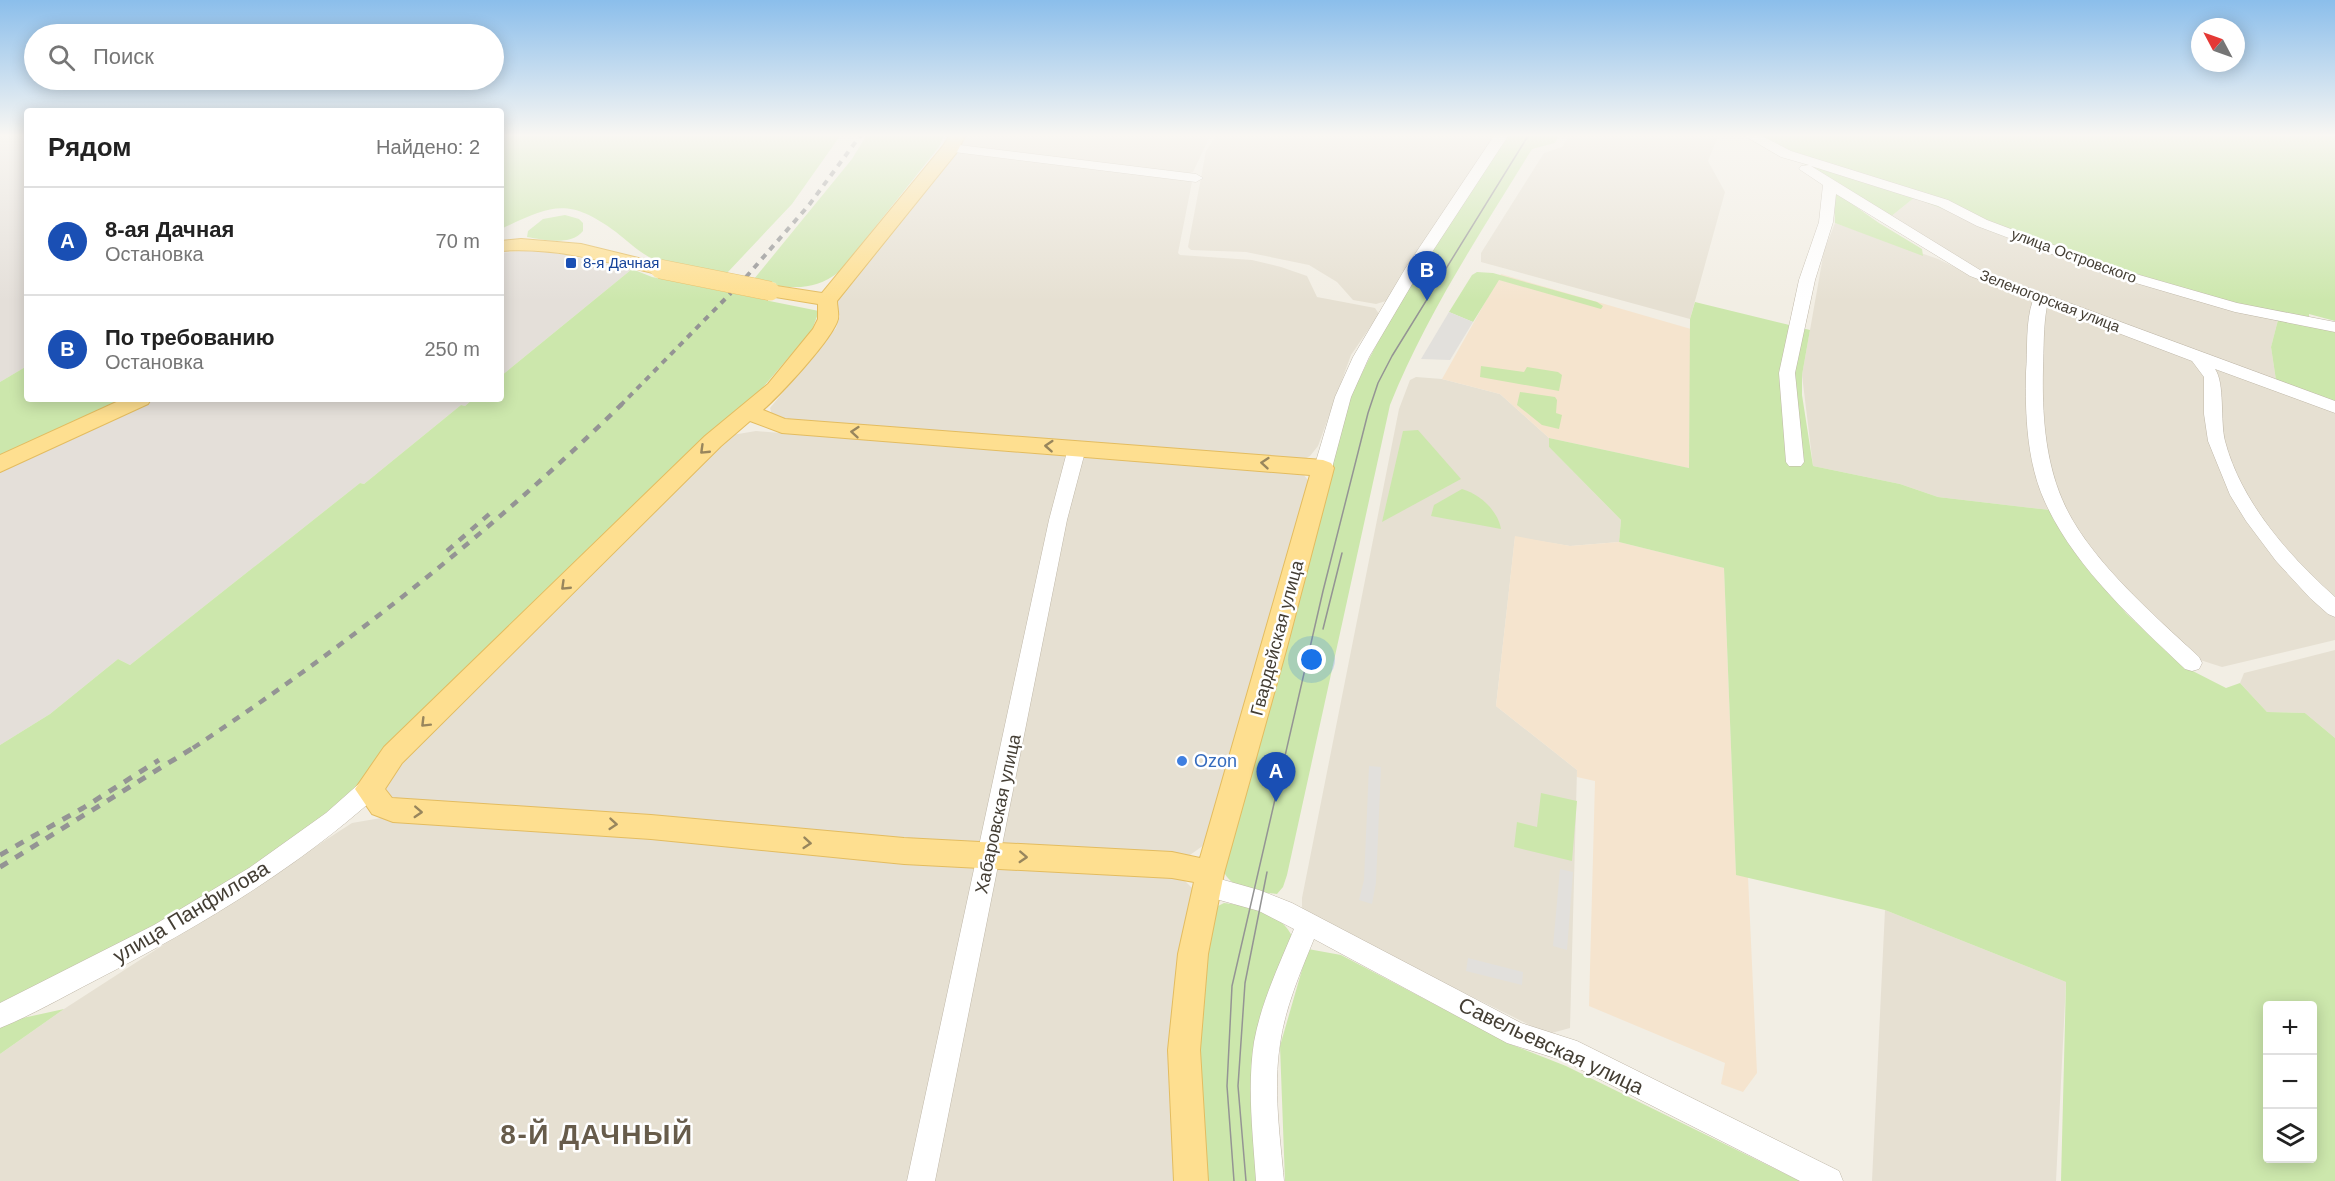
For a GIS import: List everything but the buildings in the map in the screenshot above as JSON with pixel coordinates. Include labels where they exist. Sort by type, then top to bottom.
[{"type":"main road","points":[[915,191],[827,300],[828,319],[822,331],[775,389],[714,441],[434,714],[393,755],[369,789],[382,806],[393,810],[552,819],[903,851],[1172,865],[1208,879]]},
{"type":"main road","points":[[504,246],[520,243],[557,246],[770,291],[827,300]]},
{"type":"main road","points":[[0,464],[134,402]]},
{"type":"main road","points":[[749,413],[782,426],[1323,468]]},
{"type":"main road","name":"Гвардейская улица","points":[[1191,1181],[1184,1050],[1193,954],[1208,879],[1269,669],[1323,468]]},
{"type":"street","name":"Гвардейская улица","points":[[1323,468],[1343,397],[1361,357],[1413,269],[1465,191]]},
{"type":"street","points":[[1795,462],[1786,373],[1807,280],[1826,222],[1829,191]]},
{"type":"street","name":"Зеленогорская улица","points":[[1842,191],[1976,273],[2335,407]]},
{"type":"street","name":"улица Островского","points":[[1905,191],[1943,203],[1982,223],[2110,271],[2235,307],[2335,327]]},
{"type":"street","points":[[2041,299],[2034,393],[2036,422],[2044,472],[2061,516],[2095,563],[2126,598],[2192,663]]},
{"type":"street","points":[[2198,357],[2212,377],[2211,401],[2218,449],[2240,494],[2271,542],[2306,584],[2335,609]]},
{"type":"street","name":"Хабаровская улица","points":[[921,1181],[1058,520],[1077,448]]},
{"type":"street","name":"улица Панфилова","points":[[0,1016],[172,928],[276,862],[334,820],[369,789]]},
{"type":"street","name":"Савельевская улица","points":[[1208,879],[1285,909],[1308,924],[1516,1034],[1568,1050],[1829,1181]]},
{"type":"street","points":[[1270,1181],[1264,1081],[1267,1041],[1286,979],[1308,924]]},
{"type":"shaded area","points":[[0,191],[24,191],[24,368],[0,382]]},
{"type":"shaded area","points":[[925,191],[1190,191],[1178,253],[1180,255],[1252,260],[1281,267],[1307,276],[1317,297],[1375,308],[1379,314],[1351,355],[1318,446],[1310,456],[1301,461],[773,419],[770,408],[836,328],[840,316],[836,312],[835,301]]},
{"type":"shaded area","points":[[1198,191],[1457,191],[1386,301],[1376,304],[1353,300],[1337,282],[1309,265],[1246,252],[1191,250],[1188,247]]},
{"type":"shaded area","points":[[1520,191],[1725,192],[1690,319],[1481,262],[1481,253]]},
{"type":"shaded area","points":[[1915,197],[2278,320],[2271,347],[2276,380],[1988,276],[1889,218]]},
{"type":"shaded area","points":[[1835,223],[1938,259],[1975,277],[2025,296],[2032,302],[2050,510],[1938,497],[1900,484],[1813,466],[1802,375],[1824,251]]},
{"type":"shaded area","points":[[532,250],[556,253],[632,269],[504,374],[504,253]]},
{"type":"shaded area","points":[[1501,274],[1691,329],[1689,468],[1549,438],[1500,394],[1442,379]]},
{"type":"shaded area","points":[[2048,307],[2189,357],[2207,375],[2233,493],[2335,615],[2335,640],[2222,667],[2197,659],[2138,606],[2065,517],[2049,470],[2042,395],[2042,332],[2045,310]]},
{"type":"shaded area","points":[[1449,312],[1473,322],[1450,360],[1421,359]]},
{"type":"shaded area","points":[[2210,366],[2335,410],[2335,604],[2277,542],[2246,494],[2226,449],[2218,401],[2219,379]]},
{"type":"shaded area","points":[[1416,377],[1442,379],[1500,394],[1549,438],[1549,447],[1621,520],[1619,542],[1570,546],[1515,537],[1496,706],[1577,770],[1570,1028],[1548,1034],[1308,916],[1302,908],[1302,898],[1399,409],[1410,380]]},
{"type":"shaded area","points":[[149,402],[470,402],[465,406],[461,405],[364,484],[360,483],[130,665],[118,659],[50,714],[0,745],[0,471]]},
{"type":"shaded area","points":[[756,431],[1064,456],[1072,459],[987,840],[978,846],[404,803],[387,797],[384,781],[400,759],[732,435]]},
{"type":"shaded area","points":[[1082,456],[1292,469],[1304,475],[1310,483],[1211,830],[1204,845],[1190,855],[1167,858],[1007,849],[1002,840],[1065,520]]},
{"type":"shaded area","points":[[1515,536],[1570,546],[1619,542],[1724,568],[1736,874],[1748,877],[1757,1073],[1743,1092],[1721,1084],[1725,1063],[1589,1006],[1595,781],[1577,777],[1577,770],[1496,706]]},
{"type":"shaded area","points":[[2335,650],[2335,738],[2305,713],[2267,712],[2240,683],[2244,673]]},
{"type":"shaded area","points":[[1369,766],[1381,767],[1376,883],[1372,904],[1359,900],[1364,880]]},
{"type":"shaded area","points":[[381,818],[654,837],[979,864],[914,1181],[0,1181],[0,1054],[64,1009],[352,823]]},
{"type":"shaded area","points":[[1002,864],[1182,878],[1192,888],[1177,1181],[928,1181],[993,872]]},
{"type":"shaded area","points":[[1560,869],[1573,872],[1567,950],[1553,946]]},
{"type":"shaded area","points":[[1885,910],[2066,982],[2056,1181],[1872,1181]]},
{"type":"shaded area","points":[[1468,958],[1523,972],[1522,985],[1466,971]]},
{"type":"green space","points":[[504,191],[801,191],[792,204],[727,273],[656,260],[636,249],[599,221],[572,209],[560,208],[534,214],[504,228]]},
{"type":"green space","points":[[826,191],[904,191],[840,271],[832,277],[801,287],[774,286],[776,283],[754,279]]},
{"type":"green space","points":[[1471,191],[1506,191],[1437,306],[1390,405],[1287,875],[1283,887],[1277,894],[1246,889],[1232,882],[1223,870],[1350,399],[1366,364],[1403,297]]},
{"type":"green space","points":[[1847,191],[1896,191],[1915,197],[1889,218]]},
{"type":"green space","points":[[1896,191],[2335,191],[2335,321],[2309,314],[2309,320],[2242,306],[2176,288],[1981,223]]},
{"type":"green space","points":[[1838,194],[1879,223],[1922,249],[1923,256],[1835,223],[1834,196]]},
{"type":"green space","points":[[565,215],[579,219],[583,223],[583,231],[578,236],[557,241],[527,237],[528,231],[543,219]]},
{"type":"green space","points":[[632,269],[652,277],[819,311],[812,330],[759,392],[329,814],[284,849],[9,1021],[64,1009],[0,1054],[0,745],[50,714],[118,659],[130,665],[360,483],[364,484],[461,405],[465,406],[470,402],[504,402],[504,374]]},
{"type":"green space","points":[[1477,272],[1493,273],[1597,302],[1603,306],[1601,309],[1499,280],[1473,322],[1449,312],[1472,275]]},
{"type":"green space","points":[[1695,302],[1810,330],[1802,375],[1802,395],[1813,466],[1900,484],[1938,497],[2050,510],[2086,563],[2126,613],[2181,665],[2226,688],[2240,683],[2267,712],[2305,713],[2335,738],[2335,1181],[2061,1181],[2066,982],[1885,910],[1736,875],[1724,568],[1619,542],[1621,520],[1549,447],[1549,438],[1689,468],[1690,319]]},
{"type":"green space","points":[[2278,320],[2335,331],[2335,403],[2276,380],[2271,347]]},
{"type":"green space","points":[[1481,366],[1524,372],[1527,367],[1558,372],[1562,375],[1559,391],[1480,377]]},
{"type":"green space","points":[[24,368],[24,402],[124,402],[0,459],[0,382]]},
{"type":"green space","points":[[1520,392],[1555,397],[1557,400],[1556,413],[1562,415],[1559,429],[1542,425],[1517,405]]},
{"type":"green space","points":[[1418,430],[1461,479],[1382,522],[1403,431]]},
{"type":"green space","points":[[1462,489],[1469,491],[1487,504],[1496,516],[1501,529],[1431,516],[1434,505]]},
{"type":"green space","points":[[1541,793],[1577,801],[1572,861],[1514,847],[1517,822],[1537,827]]},
{"type":"green space","points":[[1224,903],[1254,908],[1272,915],[1292,936],[1279,979],[1272,1181],[1203,1181],[1195,1049],[1200,957],[1216,907]]},
{"type":"green space","points":[[1308,949],[1341,955],[1510,1044],[1566,1066],[1800,1181],[1285,1181],[1280,1046]]},
{"type":"tram line","points":[[1234,1181],[1227,1086],[1232,986],[1323,591],[1368,413],[1378,383],[1392,356],[1494,191]]},
{"type":"tram line","points":[[1323,629],[1342,553]]},
{"type":"tram line","points":[[1246,1181],[1238,1086],[1245,983],[1267,872]]},
{"type":"railway","points":[[746,277],[819,191]]},
{"type":"railway","points":[[621,405],[731,293]]},
{"type":"railway","points":[[195,746],[306,669],[416,586],[521,498],[621,405]]},
{"type":"railway","points":[[447,551],[495,509]]},
{"type":"railway","points":[[0,867],[195,746]]},
{"type":"railway","points":[[0,855],[83,808],[159,760]]},
{"type":"place","name":"8-я Дачная","points":[[571,263]]},
{"type":"place","name":"По требованию","points":[[1427,301]]},
{"type":"place","name":"Ozon","points":[[1182,761]]},
{"type":"place","name":"8-ая Дачная","points":[[1276,802]]},
{"type":"district","name":"8-Й ДАЧНЫЙ","points":[[597,1134]]}]
